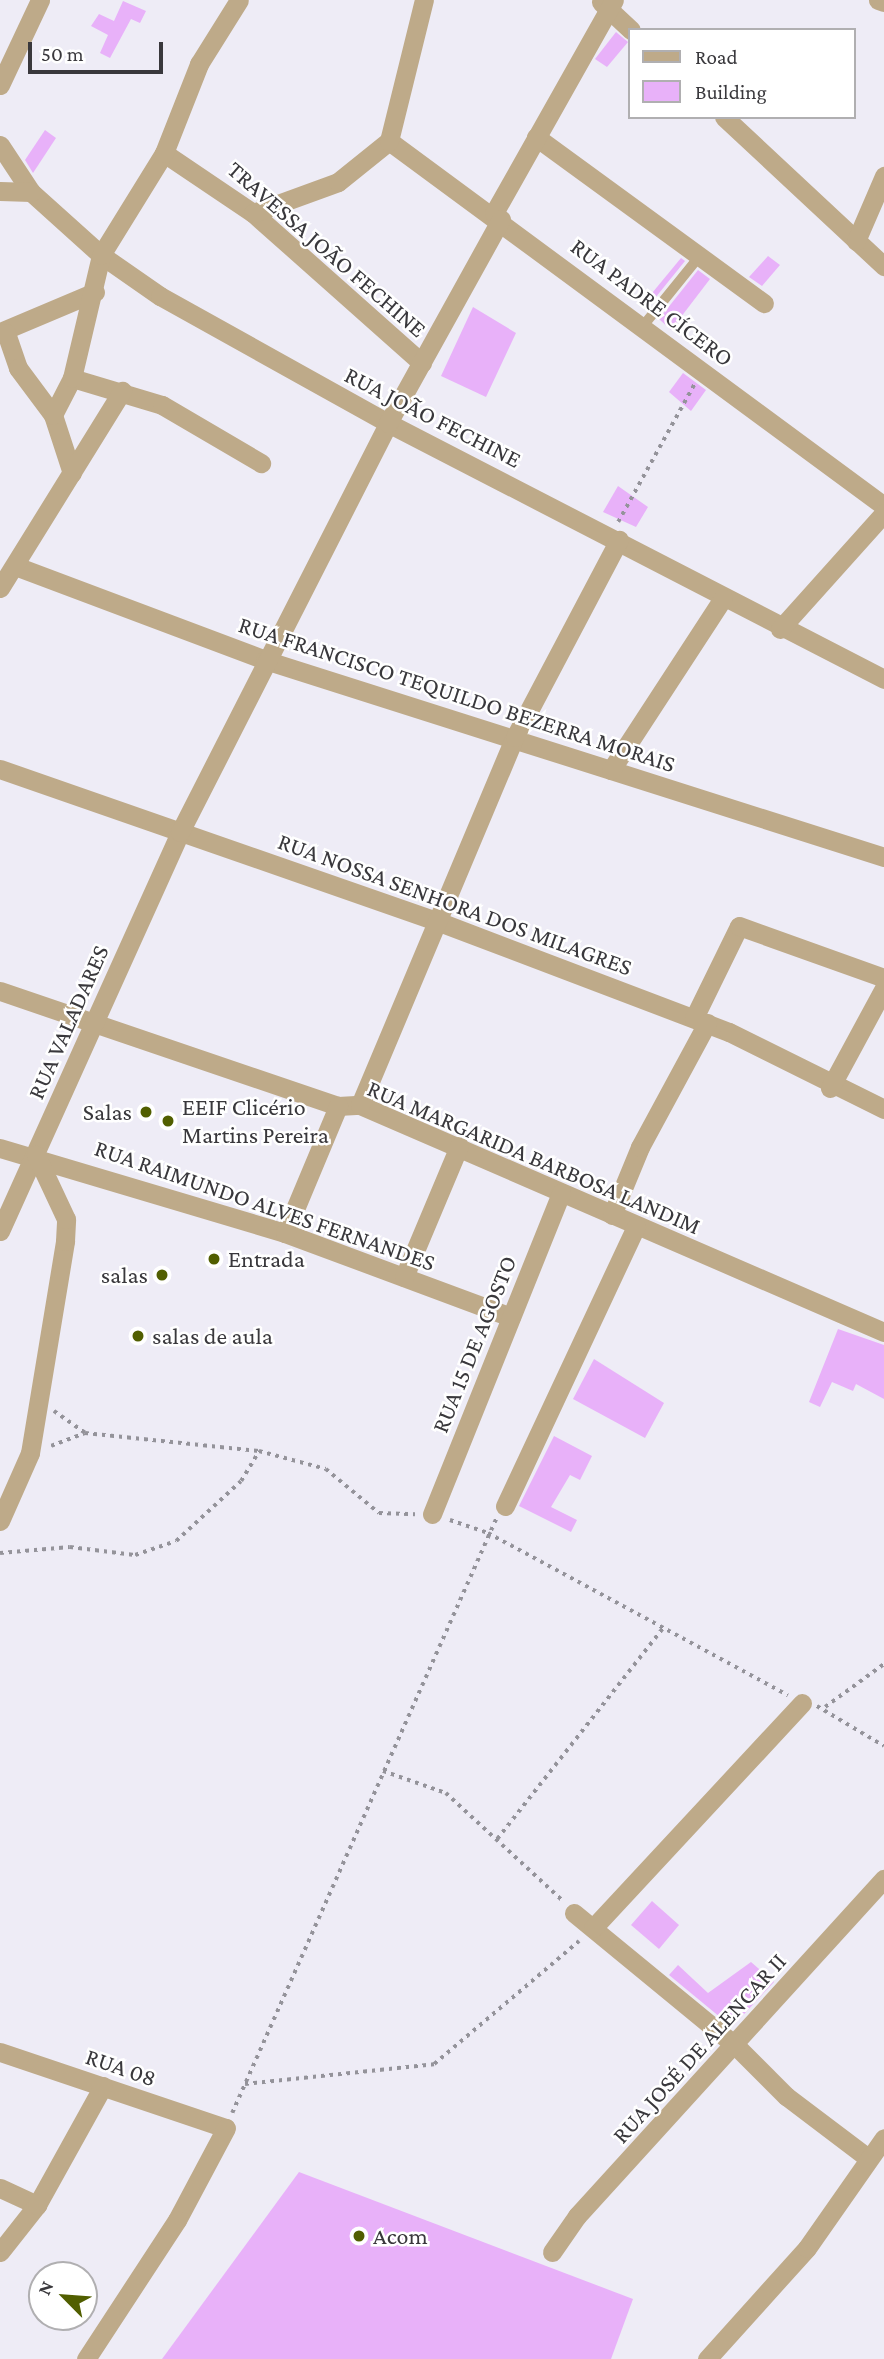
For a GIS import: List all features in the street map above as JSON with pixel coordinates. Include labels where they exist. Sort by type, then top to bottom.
[{"type":"street","points":[[1,83],[40,0]]},
{"type":"street","points":[[53,415],[72,378],[95,292],[101,256],[164,153],[199,64],[239,0]]},
{"type":"street","points":[[253,213],[338,182],[389,141],[424,0]]},
{"type":"street","points":[[878,0],[884,2]]},
{"type":"street","points":[[608,3],[629,28]]},
{"type":"street","name":"RUA VALADARES","points":[[0,1231],[180,832],[265,660],[608,3]]},
{"type":"street","points":[[726,119],[884,266]]},
{"type":"street","points":[[536,137],[698,258],[764,303]]},
{"type":"street","name":"RUA PADRE CÍCERO","points":[[389,141],[498,216],[884,506]]},
{"type":"street","name":"RUA JOÃO FECHINE","points":[[0,145],[31,192],[101,256],[260,355],[615,538],[780,629],[884,679]]},
{"type":"street","name":"TRAVESSA JOÃO FECHINE","points":[[164,153],[253,213],[422,363]]},
{"type":"street","points":[[856,241],[884,176]]},
{"type":"street","points":[[0,191],[31,192]]},
{"type":"street","points":[[72,472],[53,415],[18,368],[3,332],[95,292]]},
{"type":"street","points":[[72,378],[162,405],[261,463]]},
{"type":"street","points":[[0,588],[18,567],[122,391]]},
{"type":"street","points":[[780,629],[884,513]]},
{"type":"street","points":[[360,1105],[442,923],[515,737],[615,538]]},
{"type":"street","name":"RUA FRANCISCO TEQUILDO BEZERRA MORAIS","points":[[18,567],[265,660],[515,737],[884,857]]},
{"type":"street","points":[[611,770],[723,598]]},
{"type":"street","name":"RUA NOSSA SENHORA DOS MILAGRES","points":[[0,769],[442,923],[700,1021],[830,1088],[884,1110]]},
{"type":"street","points":[[612,1215],[700,1021],[739,926],[754,928],[884,978]]},
{"type":"street","points":[[830,1088],[884,988]]},
{"type":"street","name":"RUA MARGARIDA BARBOSA LANDIM","points":[[0,991],[95,1018],[338,1106],[360,1105],[884,1332]]},
{"type":"street","points":[[285,1233],[338,1106]]},
{"type":"street","points":[[404,1277],[459,1146]]},
{"type":"street","name":"RUA RAIMUNDO ALVES FERNANDES","points":[[0,1148],[36,1156],[285,1233],[511,1317]]},
{"type":"street","points":[[0,1521],[30,1453],[41,1402],[66,1219],[36,1156]]},
{"type":"street","name":"RUA 15 DE AGOSTO","points":[[432,1514],[561,1193]]},
{"type":"street","points":[[505,1506],[636,1226]]},
{"type":"street","points":[[593,1928],[802,1703]]},
{"type":"street","name":"RUA JOSÉ DE ALENCAR II","points":[[552,2252],[577,2216],[736,2046],[884,1879]]},
{"type":"street","points":[[574,1913],[736,2046],[786,2096],[868,2158]]},
{"type":"street","name":"RUA 08","points":[[0,2052],[226,2128]]},
{"type":"street","points":[[0,2252],[37,2205],[103,2086]]},
{"type":"street","points":[[86,2359],[177,2220],[226,2128]]},
{"type":"street","points":[[707,2359],[807,2248],[884,2138]]},
{"type":"street","points":[[0,2188],[37,2205]]},
{"type":"lane","points":[[643,326],[698,258]]},
{"type":"path","points":[[615,538],[703,372]]},
{"type":"path","points":[[41,1402],[85,1433]]},
{"type":"path","points":[[30,1453],[85,1433],[259,1451],[326,1469],[379,1513],[432,1514],[488,1533],[802,1703],[825,1707],[884,1746]]},
{"type":"path","points":[[0,1553],[71,1548],[135,1555],[176,1541],[241,1480],[259,1451]]},
{"type":"path","points":[[226,2128],[488,1533],[505,1506]]},
{"type":"path","points":[[498,1839],[663,1628]]},
{"type":"path","points":[[825,1707],[884,1664]]},
{"type":"path","points":[[383,1771],[446,1793],[574,1913]]},
{"type":"path","points":[[245,2084],[434,2064],[593,1928]]},
{"type":"building","points":[[123,1],[146,11],[140,23],[131,19],[110,58],[100,53],[108,35],[91,26],[99,14],[114,21]]},
{"type":"building","points":[[616,32],[628,42],[607,67],[595,59]]},
{"type":"building","points":[[45,130],[56,138],[33,173],[25,160]]},
{"type":"building","points":[[768,256],[780,265],[762,286],[749,277]]},
{"type":"building","points":[[681,258],[685,261],[647,308],[643,304]]},
{"type":"building","points":[[698,270],[710,279],[671,330],[659,319]]},
{"type":"building","points":[[473,307],[516,333],[486,397],[441,376]]},
{"type":"building","points":[[683,373],[706,390],[691,411],[669,392]]},
{"type":"building","points":[[618,486],[648,507],[636,527],[603,512]]},
{"type":"building","points":[[838,1329],[884,1345],[884,1399],[856,1384],[853,1391],[832,1382],[820,1407],[809,1402]]},
{"type":"building","points":[[594,1359],[664,1403],[645,1438],[573,1399]]},
{"type":"building","points":[[554,1436],[592,1456],[580,1480],[570,1475],[551,1507],[577,1520],[571,1532],[519,1506]]},
{"type":"building","points":[[652,1901],[679,1925],[659,1949],[631,1925]]},
{"type":"building","points":[[751,1962],[774,1982],[732,2027],[669,1975],[678,1965],[708,1993]]},
{"type":"building","name":"Acom","points":[[299,2172],[633,2299],[611,2359],[162,2359]]},
{"type":"place","name":"Salas","points":[[146,1112]]},
{"type":"place","name":"EEIF Clicério Martins Pereira","points":[[168,1121]]},
{"type":"place","name":"Entrada","points":[[214,1259]]},
{"type":"place","name":"salas","points":[[162,1275]]},
{"type":"place","name":"salas de aula","points":[[138,1336]]},
{"type":"place","name":"Acom","points":[[359,2236]]}]
